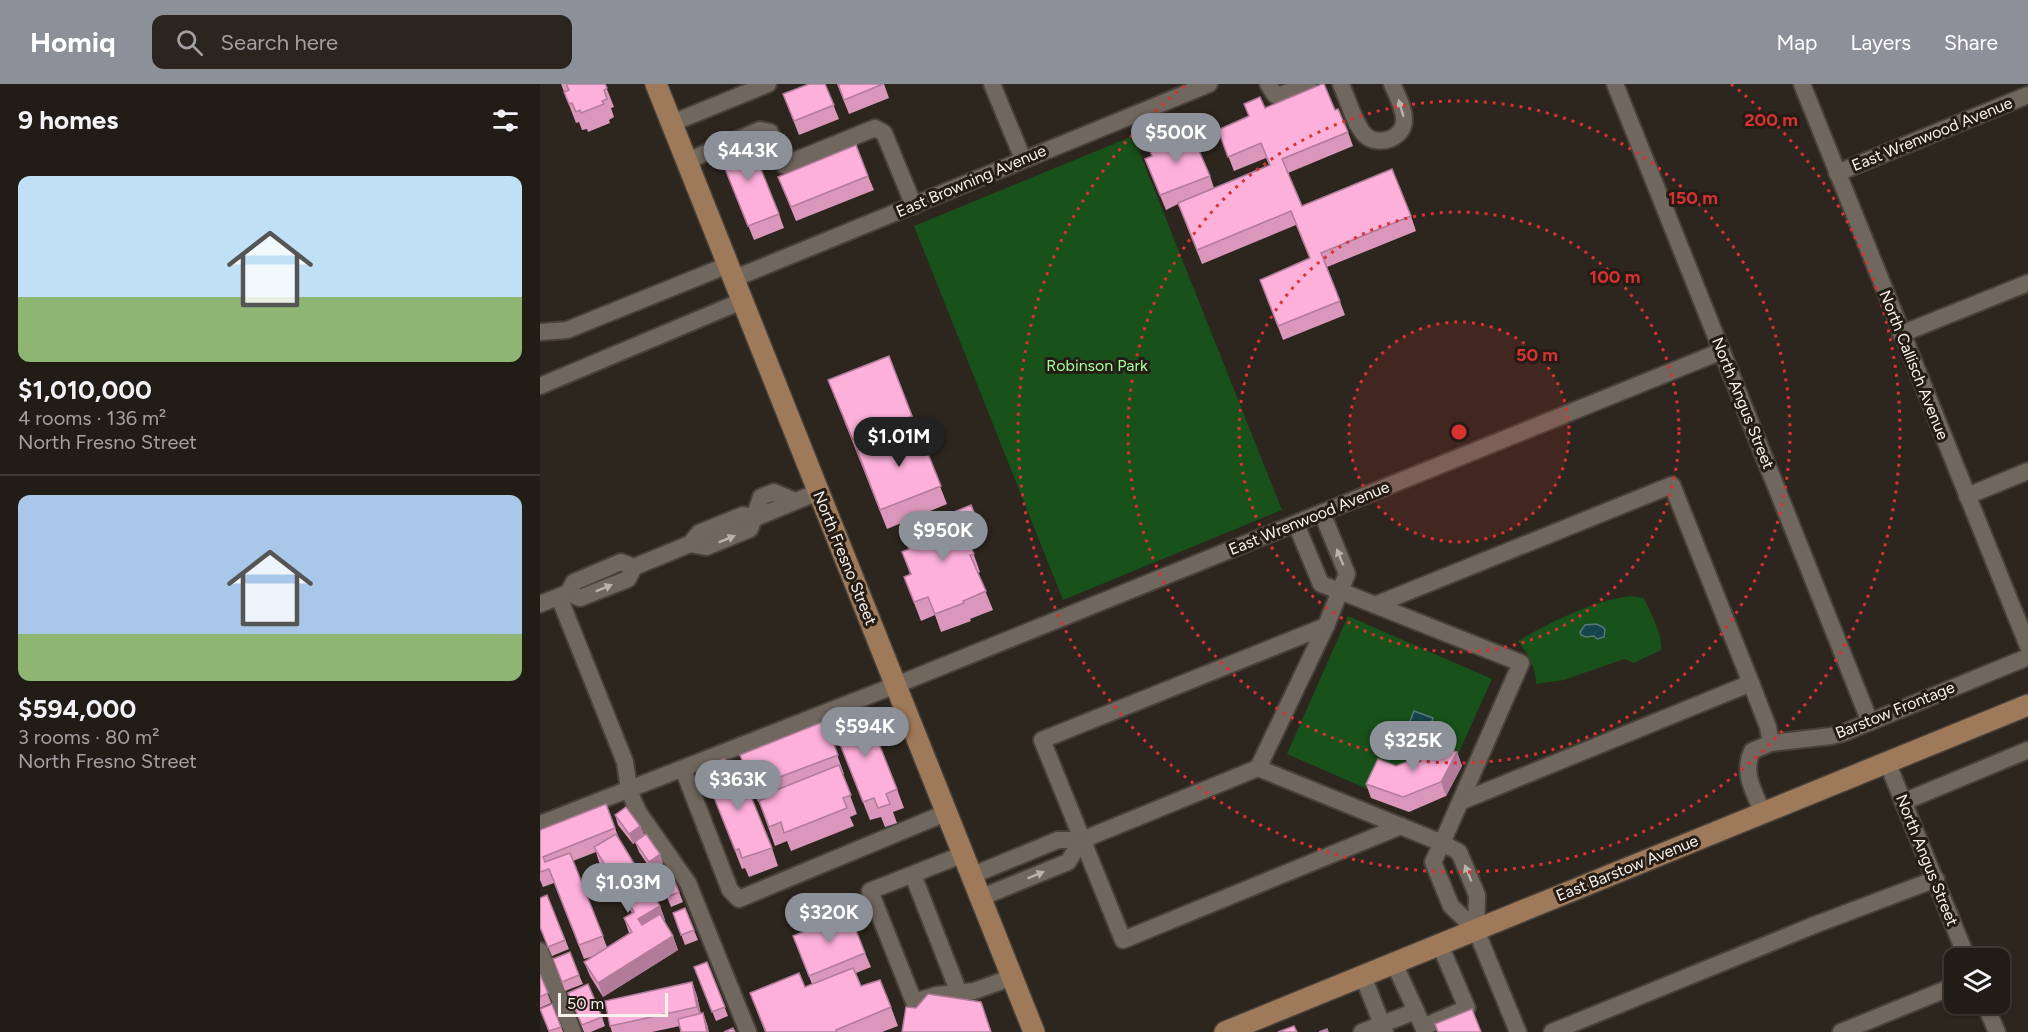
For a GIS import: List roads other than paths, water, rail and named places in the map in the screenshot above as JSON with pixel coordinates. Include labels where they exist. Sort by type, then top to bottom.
[{"type":"main road","name":"North Fresno Street","points":[[656,84],[1034,1032]]},
{"type":"main road","name":"East Barstow Avenue","points":[[1225,1032],[2028,705]]},
{"type":"street","points":[[672,123],[768,84]]},
{"type":"street","points":[[992,84],[1023,159]]},
{"type":"street","name":"East Browning Avenue","points":[[542,328],[567,330],[914,206],[1183,89],[1209,84]]},
{"type":"street","points":[[1268,84],[1275,95],[1308,84]]},
{"type":"street","points":[[1341,84],[1361,130],[1368,137],[1378,141],[1391,139],[1399,133],[1404,123],[1403,111],[1392,84]]},
{"type":"street","name":"North Angus Street","points":[[1615,84],[1870,722]]},
{"type":"street","name":"North Callisch Avenue","points":[[1802,84],[2028,646]]},
{"type":"street","name":"East Wrenwood Avenue","points":[[1837,173],[2028,94]]},
{"type":"street","points":[[687,161],[760,130],[770,132],[784,165],[875,128],[884,133],[914,206]]},
{"type":"street","points":[[1902,334],[2028,283]]},
{"type":"street","points":[[540,386],[742,301]]},
{"type":"street","name":"East Wrenwood Avenue","points":[[540,824],[897,685],[1722,351]]},
{"type":"street","points":[[1967,496],[2028,471]]},
{"type":"street","points":[[1375,605],[1672,485],[1768,727],[1771,743],[1752,751],[1747,768],[1749,781],[1763,813]]},
{"type":"street","points":[[540,604],[564,595],[574,582],[621,562],[634,567],[690,544],[699,533],[709,528],[743,515],[755,518],[818,492]]},
{"type":"street","points":[[973,875],[1058,840],[1082,840],[1258,768],[1326,626],[1347,574],[1322,513]]},
{"type":"street","points":[[1296,524],[1321,584],[1521,663],[1462,801],[1433,862],[1451,906],[1476,930],[1518,1032]]},
{"type":"street","points":[[564,595],[625,762],[629,789],[639,813],[688,882],[748,1032]]},
{"type":"street","points":[[1326,626],[1042,740],[1123,940],[1401,826]]},
{"type":"street","name":"Barstow Frontage","points":[[1771,743],[1831,736],[2028,657]]},
{"type":"street","points":[[1462,801],[1751,683]]},
{"type":"street","points":[[1904,802],[2028,750]]},
{"type":"street","name":"North Angus Street","points":[[1887,762],[1963,948]]},
{"type":"street","points":[[1258,768],[1459,852],[1477,895],[1476,930]]},
{"type":"street","points":[[683,769],[729,890],[739,899],[948,812]]},
{"type":"street","points":[[982,897],[1068,862],[1082,840]]},
{"type":"street","points":[[964,854],[870,891],[914,1002],[937,995],[974,991],[1013,977]]},
{"type":"street","points":[[913,875],[959,993]]},
{"type":"street","points":[[1552,1032],[1817,924],[1936,879]]},
{"type":"street","points":[[1394,963],[1423,1027],[1467,1008],[1440,945]]},
{"type":"street","points":[[540,951],[573,1032]]},
{"type":"street","points":[[1363,976],[1383,1028]]},
{"type":"street","points":[[1841,1032],[1944,990]]},
{"type":"street","points":[[1362,1032],[1383,1028],[1416,1011]]},
{"type":"street","points":[[1989,1014],[1996,1032]]},
{"type":"water","points":[[1596,624],[1605,630],[1604,637],[1597,639],[1594,636],[1581,635],[1580,632],[1585,625]]},
{"type":"water","points":[[1414,711],[1433,718],[1419,757],[1399,750]]},
{"type":"park label","name":"Robinson Park","points":[[1097,365]]}]
